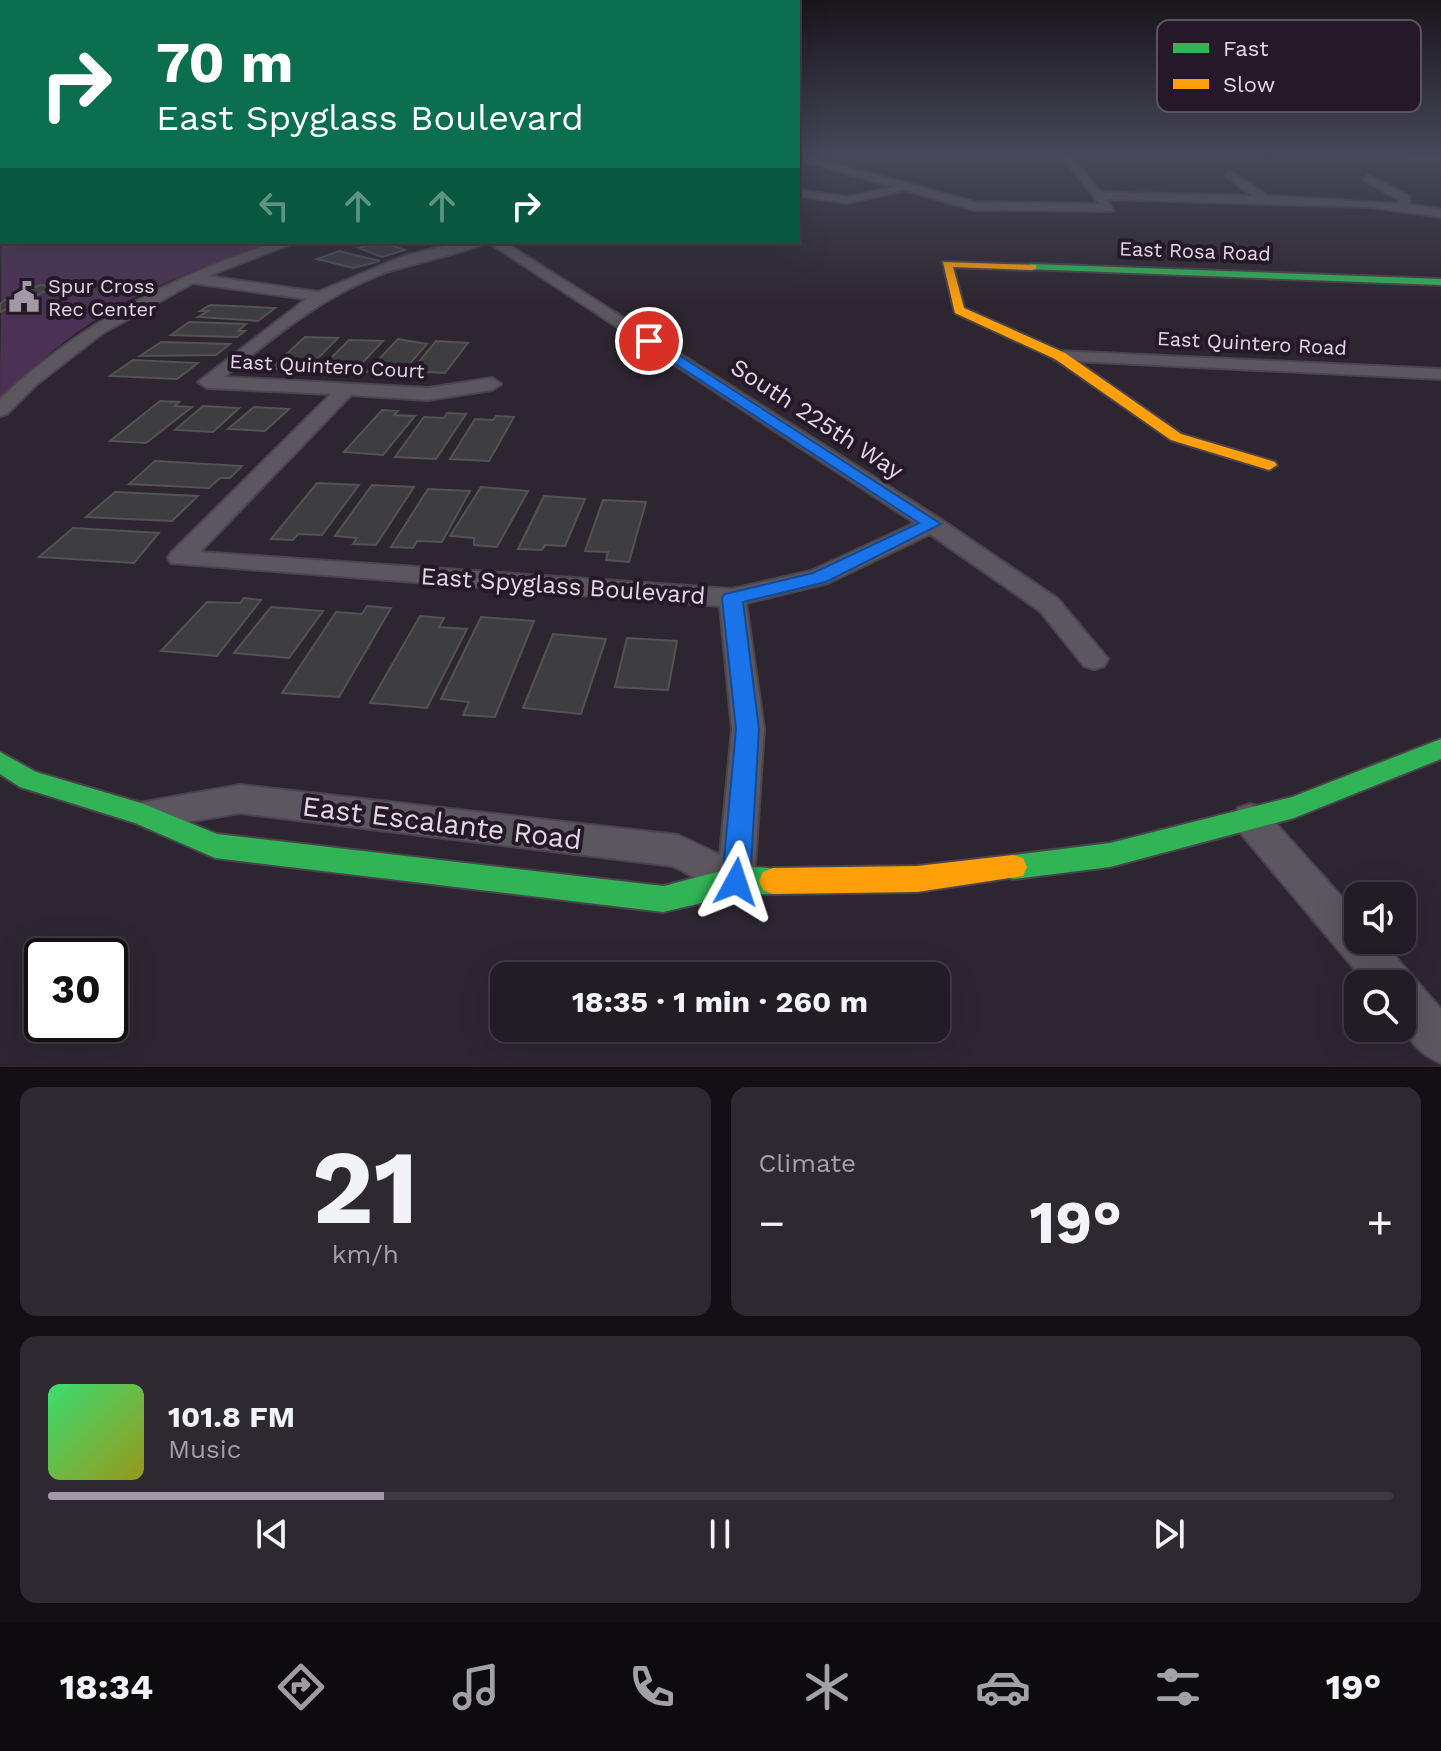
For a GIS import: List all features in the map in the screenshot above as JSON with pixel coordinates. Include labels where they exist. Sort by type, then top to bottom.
[{"type":"street","points":[[970,205],[1107,209],[1107,205]]},
{"type":"street","points":[[1359,205],[1441,213]]},
{"type":"street","points":[[0,410],[35,373],[89,332],[193,278],[284,244]]},
{"type":"street","points":[[193,278],[321,297],[377,270],[471,244]]},
{"type":"street","name":"South 225th Way","points":[[498,244],[932,524],[1049,605],[1094,659]]},
{"type":"street","name":"East Rosa Road","points":[[1060,356],[959,310],[947,264],[1441,282]]},
{"type":"street","name":"East Quintero Court","points":[[321,297],[207,382],[428,394],[492,384]]},
{"type":"street","points":[[1060,356],[1176,437],[1269,465]]},
{"type":"street","name":"East Quintero Road","points":[[1060,356],[1441,374]]},
{"type":"street","name":"East Spyglass Boulevard","points":[[346,390],[180,558],[732,598],[819,577],[932,524]]},
{"type":"street","points":[[732,598],[748,729],[736,882]]},
{"type":"street","name":"East Escalante Road","points":[[0,762],[29,780],[141,814],[215,846],[663,899],[736,882],[917,879],[1110,855],[1294,807],[1441,749]]},
{"type":"street","name":"East Escalante Road","points":[[141,814],[240,799],[678,851],[736,882]]},
{"type":"street","points":[[1250,819],[1381,970]]},
{"type":"street","points":[[1416,1011],[1441,1042]]},
{"type":"shaded area","points":[[2,244],[269,244],[185,274],[121,305],[60,345],[0,399]]},
{"type":"building","points":[[388,244],[405,250],[382,257],[358,248]]},
{"type":"building","points":[[339,251],[380,261],[353,268],[317,259]]},
{"type":"building","name":"Spur Cross Rec Center","points":[[40,285],[56,286],[0,312],[0,304],[5,300]]},
{"type":"building","points":[[210,305],[275,308],[258,321],[198,317],[208,311],[200,311]]},
{"type":"building","points":[[189,322],[246,324],[238,331],[245,331],[237,337],[171,335]]},
{"type":"building","points":[[305,337],[338,338],[309,367],[270,369]]},
{"type":"building","points":[[398,339],[427,344],[401,374],[367,372]]},
{"type":"building","points":[[349,340],[383,341],[351,375],[320,369]]},
{"type":"building","points":[[436,341],[468,343],[445,373],[411,371]]},
{"type":"building","points":[[161,342],[230,344],[216,355],[140,356]]},
{"type":"building","points":[[133,360],[198,363],[177,379],[110,376]]},
{"type":"building","points":[[160,401],[179,402],[175,406],[192,407],[146,443],[110,441]]},
{"type":"building","points":[[203,406],[239,408],[213,432],[175,430]]},
{"type":"building","points":[[254,407],[289,409],[265,431],[228,429]]},
{"type":"building","points":[[382,410],[398,411],[394,415],[415,416],[383,455],[344,452]]},
{"type":"building","points":[[447,413],[466,414],[436,459],[395,457],[424,417],[444,418]]},
{"type":"building","points":[[496,416],[514,417],[489,461],[450,459],[475,419],[493,420]]},
{"type":"building","points":[[155,461],[242,466],[230,478],[220,478],[209,488],[129,484]]},
{"type":"building","points":[[317,483],[359,485],[322,535],[298,534],[293,540],[271,539]]},
{"type":"building","points":[[372,485],[414,487],[376,545],[353,544],[357,538],[335,536]]},
{"type":"building","points":[[481,487],[528,491],[497,547],[474,545],[474,538],[450,536]]},
{"type":"building","points":[[428,489],[470,491],[442,542],[417,541],[413,548],[391,547]]},
{"type":"building","points":[[115,492],[198,496],[172,521],[86,517]]},
{"type":"building","points":[[544,496],[585,499],[565,546],[545,545],[542,550],[518,549]]},
{"type":"building","points":[[603,500],[646,502],[629,562],[606,560],[608,552],[585,551]]},
{"type":"building","points":[[73,528],[159,533],[134,563],[39,557]]},
{"type":"building","points":[[244,598],[261,600],[217,656],[161,651],[207,602],[240,603]]},
{"type":"building","points":[[367,606],[391,608],[339,697],[282,693],[336,612],[362,614]]},
{"type":"building","points":[[271,607],[323,611],[289,658],[234,653]]},
{"type":"building","points":[[420,616],[444,618],[439,627],[467,629],[427,708],[370,703]]},
{"type":"building","points":[[481,617],[534,621],[495,717],[463,715],[469,702],[441,699]]},
{"type":"building","points":[[553,634],[606,639],[581,714],[523,708]]},
{"type":"building","points":[[627,638],[677,641],[668,690],[615,687]]},
{"type":"traffic: fast","points":[[1032,267],[1441,282]]},
{"type":"traffic: fast","points":[[1013,867],[1110,855],[1294,807],[1441,749]]},
{"type":"traffic: fast","points":[[0,762],[29,780],[141,814],[215,846],[663,899],[736,882],[773,881]]},
{"type":"traffic: slow","points":[[1032,267],[947,264],[959,310],[1060,356],[1176,437],[1269,465]]},
{"type":"traffic: slow","points":[[773,881],[917,879],[1013,867]]},
{"type":"place","name":"Spur Cross Rec Center","points":[[24,297]]},
{"type":"route","points":[[649,341],[932,524],[819,577],[776,590],[732,598],[748,729],[736,882]]}]
